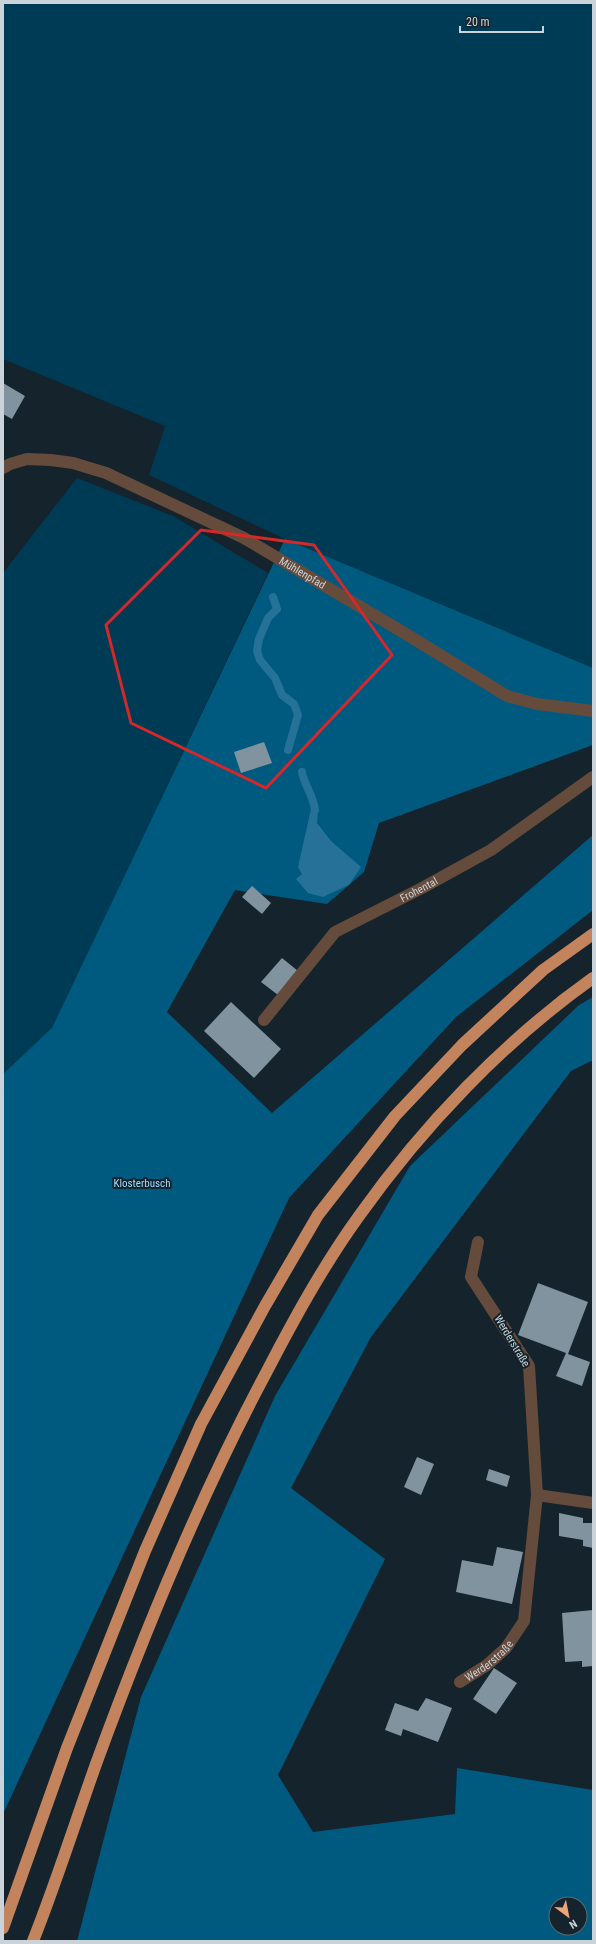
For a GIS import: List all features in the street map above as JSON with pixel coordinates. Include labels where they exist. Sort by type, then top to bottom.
[{"type":"highway","points":[[3,1928],[67,1748],[154,1530],[201,1424],[265,1306],[318,1215],[395,1116],[462,1045],[543,970],[593,934]]},
{"type":"highway","points":[[33,1941],[97,1761],[172,1570],[230,1440],[301,1306],[358,1217],[417,1141],[489,1064],[564,999],[593,978]]},
{"type":"street","name":"Mühlenpfad","points":[[3,468],[10,464],[27,459],[51,460],[73,463],[106,473],[244,538],[507,696],[536,704],[593,711]]},
{"type":"street","name":"Frohental","points":[[264,1020],[336,932],[422,888],[490,850],[593,777]]},
{"type":"street","name":"Werderstraße","points":[[460,1682],[487,1665],[506,1648],[524,1621],[537,1495],[529,1366],[471,1277],[478,1242]]},
{"type":"street","points":[[537,1495],[593,1503]]},
{"type":"highlighted area","points":[[201,530],[314,545],[392,655],[266,788],[131,723],[106,625]]},
{"type":"shaded area","points":[[3,3],[593,3],[593,668],[285,539],[149,475],[165,426],[3,359]]},
{"type":"shaded area","points":[[77,478],[173,516],[268,573],[52,1029],[3,1074],[3,573]]},
{"type":"shaded area","points":[[311,809],[318,810],[317,823],[331,841],[361,867],[349,885],[323,897],[308,893],[296,879],[302,874],[298,867]]},
{"type":"green space","name":"Klosterbusch","points":[[285,539],[593,668],[593,745],[379,823],[364,872],[327,904],[235,890],[167,1012],[272,1113],[593,835],[593,910],[456,1017],[289,1198],[3,1814],[3,1074],[52,1028]]},
{"type":"green space","points":[[593,997],[593,1060],[571,1071],[371,1337],[291,1488],[385,1559],[278,1775],[313,1832],[455,1814],[457,1768],[593,1790],[593,1941],[77,1941],[141,1697],[275,1396],[410,1166],[579,1005]]},
{"type":"building","points":[[3,383],[25,396],[12,419],[3,414]]},
{"type":"building","points":[[264,742],[272,763],[241,773],[234,752]]},
{"type":"building","points":[[252,886],[271,903],[262,914],[242,897]]},
{"type":"building","points":[[282,958],[298,971],[278,995],[261,982]]},
{"type":"building","points":[[231,1002],[281,1049],[254,1078],[204,1031]]},
{"type":"building","points":[[538,1283],[588,1302],[568,1354],[590,1362],[582,1386],[556,1376],[566,1353],[518,1335]]},
{"type":"building","points":[[417,1457],[434,1464],[421,1495],[404,1487]]},
{"type":"building","points":[[489,1469],[510,1476],[507,1487],[486,1480]]},
{"type":"building","points":[[559,1513],[583,1518],[583,1523],[593,1523],[593,1548],[583,1546],[583,1540],[559,1536]]},
{"type":"building","points":[[497,1547],[523,1552],[512,1604],[456,1592],[462,1560],[493,1566]]},
{"type":"building","points":[[593,1610],[593,1666],[582,1667],[582,1661],[565,1662],[562,1613]]},
{"type":"building","points":[[494,1668],[517,1683],[496,1714],[473,1699]]},
{"type":"building","points":[[426,1698],[452,1708],[438,1742],[403,1729],[401,1736],[385,1730],[395,1703],[418,1711]]},
{"type":"waterway","points":[[273,597],[277,609],[268,618],[259,639],[257,651],[260,660],[275,678],[282,695],[294,704],[298,715],[288,750]]},
{"type":"waterway","points":[[302,772],[315,810]]}]
